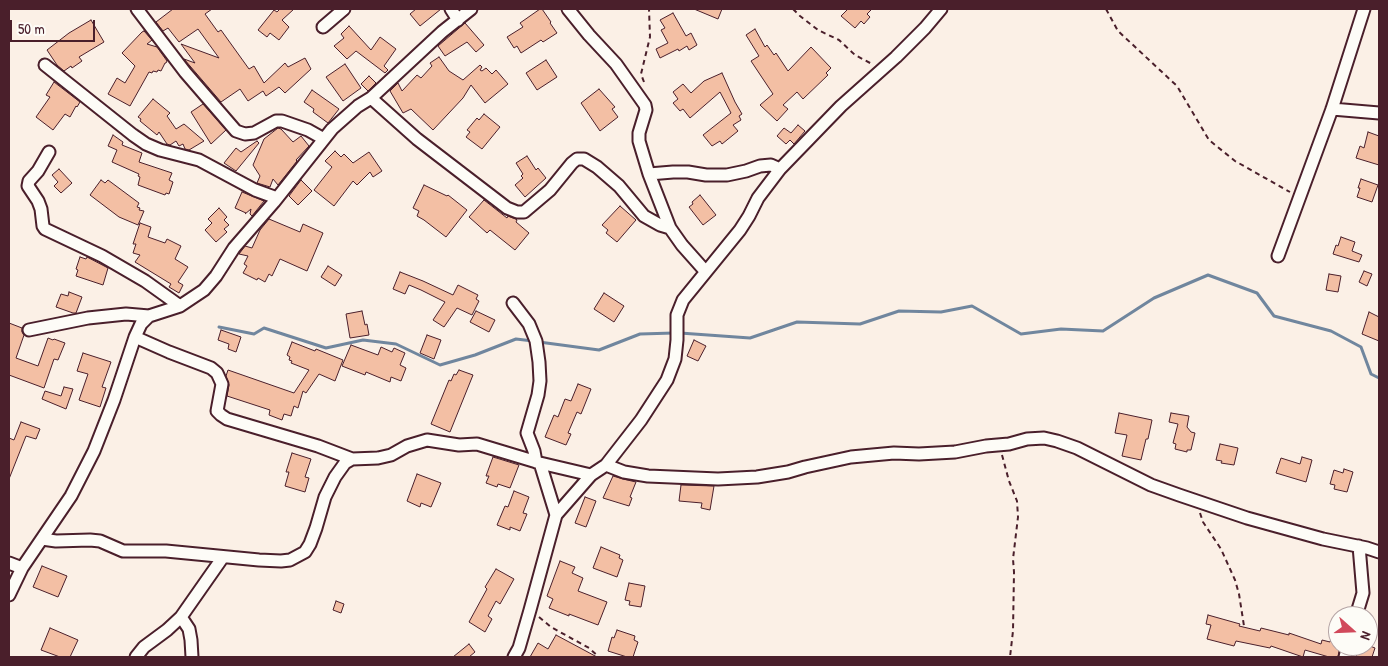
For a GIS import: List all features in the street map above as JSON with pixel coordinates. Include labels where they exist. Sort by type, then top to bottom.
[{"type":"street","points":[[136,9],[185,72],[236,131],[244,134],[254,133],[276,121],[282,121],[308,130],[324,139]]},
{"type":"street","points":[[324,27],[344,9]]},
{"type":"street","points":[[451,9],[458,20]]},
{"type":"street","points":[[30,330],[88,318],[126,314],[149,316],[180,306],[204,290],[216,276],[234,248],[332,129],[372,98],[442,32],[471,9]]},
{"type":"street","points":[[568,9],[616,64],[645,105],[646,110],[639,133],[639,141],[649,174],[670,228],[706,272]]},
{"type":"street","points":[[514,657],[519,648],[556,515],[591,475],[606,465],[641,420],[667,380],[675,359],[677,340],[676,315],[684,300],[740,230],[758,198],[780,168],[841,106],[925,28],[941,9]]},
{"type":"street","points":[[1278,256],[1332,109],[1364,9]]},
{"type":"street","points":[[45,65],[146,144],[160,150],[199,160],[255,190],[277,198]]},
{"type":"street","points":[[372,98],[417,139],[507,208],[517,212],[524,212],[550,190],[572,163],[577,159],[584,159],[597,167],[619,186],[644,216],[660,226],[670,228]]},
{"type":"street","points":[[1332,109],[1379,113]]},
{"type":"street","points":[[49,152],[38,171],[29,181],[28,186],[38,201],[45,230],[102,256],[145,281],[180,306]]},
{"type":"street","points":[[649,174],[688,172],[727,176],[760,166],[771,165],[780,168]]},
{"type":"street","points":[[513,303],[529,324],[536,342],[540,381],[527,433],[556,515]]},
{"type":"street","points":[[9,595],[22,568],[71,496],[94,451],[114,400],[135,337],[141,324],[149,316]]},
{"type":"street","points":[[135,337],[211,368],[217,373],[222,384],[217,411],[221,416],[318,446],[352,459],[378,458],[391,455],[406,446],[427,440],[459,445],[478,444],[591,475]]},
{"type":"street","points":[[606,465],[624,472],[648,476],[718,479],[757,477],[858,456],[894,453],[955,452],[1044,438],[1057,441],[1096,458],[1151,485],[1193,500],[1247,518],[1379,552]]},
{"type":"street","points":[[42,539],[56,541],[100,541],[123,552],[166,551],[223,558],[290,560],[305,552],[310,544],[331,484],[345,463],[352,459]]},
{"type":"street","points":[[1359,546],[1363,593],[1359,606]]},
{"type":"street","points":[[136,657],[144,647],[181,617],[223,558]]},
{"type":"street","points":[[9,563],[22,568]]},
{"type":"street","points":[[181,617],[188,629],[192,657]]},
{"type":"path","points":[[644,84],[642,74],[650,37],[649,9]]},
{"type":"path","points":[[793,9],[818,30],[839,40],[855,55],[883,68]]},
{"type":"path","points":[[1106,9],[1118,30],[1177,86],[1213,144],[1235,161],[1300,197]]},
{"type":"path","points":[[999,445],[1009,482],[1017,501],[1018,517],[1013,559],[1010,657]]},
{"type":"path","points":[[1193,500],[1203,522],[1221,549],[1235,580],[1244,626]]},
{"type":"path","points":[[530,610],[551,626],[589,648],[599,657]]},
{"type":"building","points":[[173,9],[212,9],[205,14],[218,32],[221,30],[249,69],[254,66],[264,83],[285,63],[288,67],[305,58],[311,69],[285,93],[279,87],[266,96],[263,91],[248,101],[240,89],[221,102],[184,59],[195,63],[181,44],[219,58],[198,29],[179,42],[168,28],[163,31],[156,22]]},
{"type":"building","points":[[280,9],[294,9],[282,20],[289,27],[279,40],[270,33],[267,37],[258,30],[274,10],[277,12]]},
{"type":"building","points":[[416,9],[441,9],[420,26],[410,14]]},
{"type":"building","points":[[542,9],[557,33],[543,42],[541,40],[521,53],[517,46],[514,48],[507,37],[523,27],[520,23]]},
{"type":"building","points":[[694,9],[722,9],[718,19]]},
{"type":"building","points":[[848,9],[872,9],[867,14],[870,17],[864,24],[861,21],[855,28],[841,16]]},
{"type":"building","points":[[673,13],[686,36],[691,33],[697,45],[689,50],[687,46],[679,51],[678,49],[660,58],[656,49],[668,43],[661,30],[665,28],[660,20]]},
{"type":"building","points":[[91,20],[104,42],[79,57],[82,61],[64,71],[57,65],[47,50],[69,33]]},
{"type":"building","points":[[465,23],[484,45],[476,52],[467,42],[445,56],[438,46]]},
{"type":"building","points":[[349,26],[371,50],[380,37],[396,49],[384,66],[388,70],[385,73],[356,51],[347,59],[334,46],[344,38],[341,34]]},
{"type":"building","points":[[755,29],[765,47],[767,45],[774,55],[776,53],[788,71],[811,47],[831,68],[826,73],[828,75],[803,99],[797,92],[783,105],[788,109],[777,121],[760,105],[773,94],[751,61],[759,56],[746,35]]},
{"type":"building","points":[[144,31],[152,40],[147,44],[157,47],[167,61],[161,71],[149,72],[130,106],[108,94],[117,78],[125,83],[135,66],[122,53]]},
{"type":"building","points":[[439,57],[449,71],[463,80],[480,65],[482,67],[480,70],[482,71],[486,68],[492,74],[496,70],[508,84],[485,103],[471,85],[463,98],[433,130],[411,109],[403,113],[390,91],[398,83],[402,91],[417,75],[421,78],[432,66],[430,63]]},
{"type":"building","points":[[546,60],[557,77],[537,90],[526,73]]},
{"type":"building","points":[[345,64],[361,88],[343,101],[326,77]]},
{"type":"building","points":[[722,73],[742,114],[739,116],[741,120],[733,125],[738,131],[722,144],[720,141],[712,146],[703,135],[731,113],[720,92],[690,118],[683,109],[680,111],[673,103],[678,99],[673,92],[683,84],[691,93],[704,81]]},
{"type":"building","points":[[369,76],[376,83],[368,91],[361,84]]},
{"type":"building","points":[[54,82],[80,102],[70,117],[65,114],[53,130],[36,117],[50,97],[46,95]]},
{"type":"building","points":[[599,89],[615,107],[612,109],[618,117],[600,131],[581,103]]},
{"type":"building","points":[[312,90],[339,109],[328,123],[313,112],[314,109],[304,102]]},
{"type":"building","points":[[153,99],[170,113],[167,116],[176,129],[184,124],[204,141],[189,150],[185,149],[183,144],[179,146],[176,141],[170,145],[167,144],[159,132],[157,135],[140,121],[141,119],[138,117]]},
{"type":"building","points":[[203,104],[226,130],[211,144],[191,112]]},
{"type":"building","points":[[484,114],[500,127],[482,149],[466,137],[470,132],[467,130],[477,118],[479,120]]},
{"type":"building","points":[[798,125],[805,131],[794,144],[790,140],[786,144],[777,136],[784,128],[791,133]]},
{"type":"building","points":[[278,128],[293,142],[301,136],[309,146],[278,185],[273,179],[270,187],[257,183],[260,176],[253,165],[264,139]]},
{"type":"building","points":[[1368,132],[1379,136],[1379,165],[1356,158],[1360,146],[1364,148]]},
{"type":"building","points":[[113,135],[123,142],[122,145],[142,153],[139,162],[172,173],[169,180],[173,182],[169,194],[166,193],[165,195],[138,185],[139,174],[112,162],[117,150],[108,146]]},
{"type":"building","points":[[257,141],[259,143],[236,171],[224,163],[236,148],[241,152]]},
{"type":"building","points":[[335,151],[341,157],[344,154],[353,163],[369,152],[382,171],[373,177],[370,172],[357,185],[353,181],[334,206],[314,190],[332,167],[325,161]]},
{"type":"building","points":[[527,156],[536,170],[538,168],[546,178],[525,197],[515,185],[523,178],[521,176],[523,174],[516,163]]},
{"type":"building","points":[[59,169],[72,183],[61,193],[54,186],[58,182],[52,175]]},
{"type":"building","points":[[1361,179],[1378,185],[1372,202],[1357,197]]},
{"type":"building","points":[[101,180],[105,183],[108,180],[139,203],[137,207],[140,208],[139,210],[144,211],[138,225],[119,217],[90,195]]},
{"type":"building","points":[[301,180],[312,191],[298,205],[289,196]]},
{"type":"building","points":[[424,185],[448,195],[467,210],[446,237],[417,216],[419,211],[413,208]]},
{"type":"building","points":[[242,192],[264,201],[252,216],[250,214],[251,209],[245,214],[235,208]]},
{"type":"building","points":[[700,195],[716,215],[703,225],[689,207]]},
{"type":"building","points":[[484,200],[507,218],[508,216],[516,219],[516,222],[529,233],[515,250],[490,230],[487,233],[469,217]]},
{"type":"building","points":[[620,206],[636,220],[617,242],[606,233],[608,230],[602,225]]},
{"type":"building","points":[[219,208],[227,217],[224,220],[229,225],[224,229],[227,232],[216,242],[205,230],[212,223],[208,219]]},
{"type":"building","points":[[269,219],[300,232],[303,224],[323,233],[307,271],[280,259],[272,276],[269,274],[265,282],[243,273],[247,266],[244,264],[248,256],[239,254],[245,246],[252,248],[260,230]]},
{"type":"building","points":[[140,223],[151,227],[148,237],[165,243],[167,239],[181,246],[175,259],[188,267],[178,282],[183,285],[179,293],[169,287],[171,284],[135,262],[140,255],[133,253],[136,244],[133,244]]},
{"type":"building","points":[[1341,237],[1355,242],[1352,251],[1362,255],[1359,262],[1333,254]]},
{"type":"building","points":[[80,257],[86,259],[87,257],[108,268],[103,285],[76,276]]},
{"type":"building","points":[[328,266],[342,275],[335,286],[321,277]]},
{"type":"building","points":[[1364,271],[1372,274],[1367,286],[1359,282]]},
{"type":"building","points":[[400,272],[453,295],[458,285],[478,295],[476,299],[479,301],[472,315],[457,308],[444,327],[433,320],[445,302],[409,285],[405,294],[393,289]]},
{"type":"building","points":[[1329,274],[1341,276],[1338,292],[1326,290]]},
{"type":"building","points":[[69,292],[82,297],[76,313],[56,307],[61,294],[68,296]]},
{"type":"building","points":[[604,293],[624,306],[614,322],[594,309]]},
{"type":"building","points":[[362,311],[369,335],[350,338],[346,314]]},
{"type":"building","points":[[476,311],[495,320],[489,332],[470,322]]},
{"type":"building","points":[[1369,312],[1379,317],[1379,341],[1362,334]]},
{"type":"building","points":[[9,323],[22,328],[24,335],[16,358],[38,366],[48,338],[65,343],[58,360],[54,359],[44,388],[9,375]]},
{"type":"building","points":[[221,330],[241,337],[236,352],[228,349],[229,344],[218,340]]},
{"type":"building","points":[[427,335],[441,340],[434,359],[420,353]]},
{"type":"building","points":[[694,340],[706,346],[698,361],[687,356]]},
{"type":"building","points":[[292,342],[343,360],[335,381],[319,374],[306,393],[303,391],[298,408],[294,406],[291,416],[284,414],[282,420],[269,415],[270,410],[227,396],[229,385],[226,376],[228,370],[294,393],[309,370],[291,363],[292,361],[289,360],[290,357],[287,355]]},
{"type":"building","points":[[351,345],[378,355],[381,347],[392,352],[394,348],[405,353],[400,365],[406,368],[401,381],[391,377],[390,382],[366,372],[365,375],[342,366]]},
{"type":"building","points":[[83,353],[111,362],[102,387],[106,388],[100,407],[79,400],[88,374],[77,371]]},
{"type":"building","points":[[459,370],[473,375],[450,432],[431,424],[449,380],[451,381],[454,374],[456,375]]},
{"type":"building","points":[[578,384],[591,389],[581,414],[577,412],[568,433],[571,434],[566,445],[545,437],[554,415],[558,417],[565,399],[571,401]]},
{"type":"building","points":[[64,387],[73,389],[66,409],[42,399],[45,391],[61,396]]},
{"type":"building","points":[[1119,413],[1152,420],[1141,460],[1122,456],[1127,435],[1115,433]]},
{"type":"building","points":[[1171,413],[1189,416],[1187,427],[1191,432],[1195,433],[1191,450],[1187,450],[1187,452],[1175,449],[1176,444],[1173,443],[1178,424],[1169,422]]},
{"type":"building","points":[[21,422],[40,429],[36,439],[26,436],[9,479],[9,438],[14,440]]},
{"type":"building","points":[[1220,444],[1238,448],[1234,465],[1221,463],[1222,461],[1216,460]]},
{"type":"building","points":[[292,453],[311,459],[305,477],[309,478],[305,492],[285,486],[289,472],[286,472]]},
{"type":"building","points":[[493,457],[519,465],[510,488],[498,484],[497,487],[486,483],[489,476],[486,476]]},
{"type":"building","points":[[1302,457],[1312,460],[1306,482],[1276,473],[1281,458],[1300,464]]},
{"type":"building","points":[[1344,469],[1353,472],[1347,492],[1334,489],[1335,485],[1330,484],[1334,470],[1343,473]]},
{"type":"building","points":[[417,474],[441,483],[431,507],[421,503],[420,507],[407,501]]},
{"type":"building","points":[[613,476],[636,482],[630,497],[632,498],[629,506],[603,498]]},
{"type":"building","points":[[681,485],[714,486],[710,510],[701,508],[702,503],[679,501]]},
{"type":"building","points":[[514,491],[529,497],[523,513],[527,514],[520,531],[510,527],[510,530],[497,525],[505,506],[508,507]]},
{"type":"building","points":[[585,497],[596,501],[586,527],[575,523]]},
{"type":"building","points":[[601,547],[620,555],[619,558],[623,560],[617,577],[593,568]]},
{"type":"building","points":[[560,561],[575,567],[572,573],[583,578],[578,591],[607,602],[598,625],[549,608],[553,599],[547,596]]},
{"type":"building","points":[[42,566],[67,576],[58,597],[33,587]]},
{"type":"building","points":[[496,569],[514,579],[500,604],[496,601],[488,616],[492,619],[485,632],[469,622],[487,589],[485,587]]},
{"type":"building","points":[[629,583],[645,586],[641,607],[629,605],[630,601],[625,600]]},
{"type":"building","points":[[336,601],[344,604],[341,613],[333,610]]},
{"type":"building","points":[[1208,615],[1260,631],[1261,628],[1289,635],[1289,633],[1321,644],[1322,640],[1328,642],[1328,656],[1338,657],[1329,657],[1305,650],[1303,657],[1271,646],[1270,648],[1236,641],[1234,646],[1207,639],[1211,625],[1206,624]]},
{"type":"building","points":[[50,628],[78,640],[70,657],[60,657],[41,650]]},
{"type":"building","points":[[617,630],[635,636],[634,640],[638,642],[633,657],[608,651],[612,637],[614,638]]},
{"type":"building","points":[[556,635],[597,657],[530,657],[538,643],[548,649]]},
{"type":"building","points":[[469,644],[475,652],[469,657],[453,657]]},
{"type":"building","points":[[1356,656],[1372,656],[1372,657]]},
{"type":"waterway","points":[[680,333],[750,338],[797,322],[860,324],[899,311],[941,312],[972,306],[1021,334],[1061,329],[1103,331],[1154,298],[1208,275],[1257,293],[1274,316],[1331,331],[1361,347],[1371,374],[1379,378]]},
{"type":"waterway","points":[[219,327],[254,334],[264,328],[326,348],[363,340],[396,344],[440,365],[475,355],[516,339],[533,341]]},
{"type":"waterway","points":[[539,342],[599,350],[640,334],[674,333]]}]
